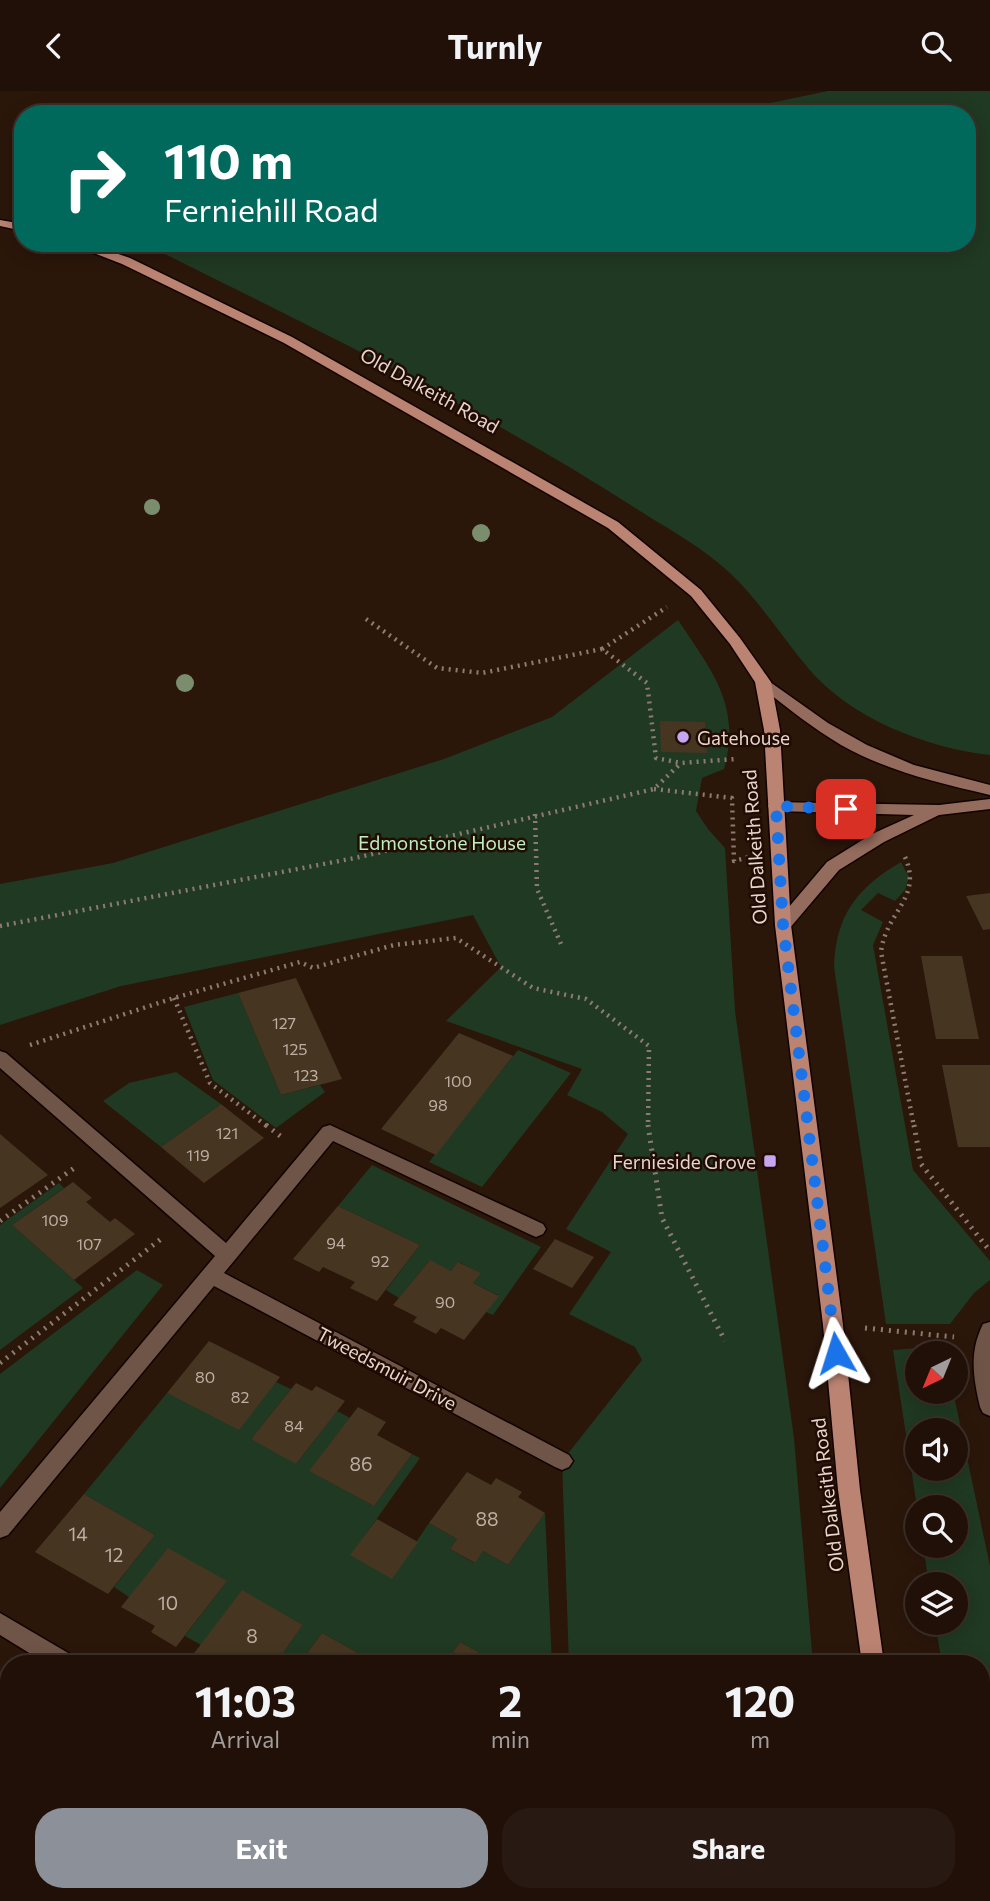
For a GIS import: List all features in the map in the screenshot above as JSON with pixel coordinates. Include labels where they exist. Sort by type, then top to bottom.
[{"type":"main road","name":"Old Dalkeith Road","points":[[100,252],[126,261],[288,340],[613,525],[696,593],[735,641],[763,682],[772,730],[783,925],[833,1325],[849,1490],[872,1655]]},
{"type":"main road","points":[[763,682],[812,719],[860,749],[919,773],[990,790]]},
{"type":"main road","points":[[776,806],[939,810],[990,804]]},
{"type":"main road","points":[[783,925],[833,866],[878,838],[939,810]]},
{"type":"street","points":[[0,1058],[227,1255]]},
{"type":"street","points":[[0,1528],[330,1132],[536,1229]]},
{"type":"street","name":"Tweedsmuir Drive","points":[[211,1275],[562,1461]]},
{"type":"street","points":[[987,1335],[984,1376],[990,1407]]},
{"type":"street","points":[[0,1623],[52,1655]]},
{"type":"path","points":[[366,619],[437,668],[482,673],[602,649],[667,607],[696,593]]},
{"type":"path","points":[[602,649],[647,683],[656,758],[681,763],[736,759]]},
{"type":"path","points":[[653,789],[681,763]]},
{"type":"path","points":[[0,926],[355,858],[535,814],[653,789],[732,798],[734,861],[779,848]]},
{"type":"path","points":[[535,814],[537,889],[561,944]]},
{"type":"path","points":[[878,838],[905,856],[913,870],[913,887],[884,931],[881,951],[921,1164],[990,1251]]},
{"type":"path","points":[[25,1046],[174,997],[300,962],[313,968],[394,945],[456,938],[533,988],[586,999],[649,1046],[648,1128],[662,1218],[725,1341]]},
{"type":"path","points":[[174,997],[209,1083],[309,1158]]},
{"type":"path","points":[[0,1220],[103,1147]]},
{"type":"path","points":[[0,1363],[187,1220]]},
{"type":"path","points":[[833,1325],[987,1335]]},
{"type":"green space","points":[[828,91],[990,91],[990,755],[915,738],[867,716],[825,686],[742,585],[710,556],[687,540],[464,407],[161,252],[976,252],[976,105],[761,105]]},
{"type":"green space","name":"Edmonstone House","points":[[678,620],[712,672],[726,707],[729,746],[724,769],[702,778],[696,811],[725,848],[735,1011],[794,1438],[812,1655],[569,1655],[562,1461],[642,1360],[635,1347],[569,1314],[611,1252],[566,1229],[628,1134],[602,1112],[567,1095],[582,1069],[446,1021],[501,967],[473,915],[121,986],[0,1025],[0,884],[113,863],[444,759],[552,717]]},
{"type":"green space","points":[[901,862],[909,877],[905,890],[895,901],[878,893],[861,910],[883,922],[873,945],[913,1170],[990,1261],[990,1280],[974,1293],[950,1324],[886,1324],[834,967],[839,932],[852,904],[872,882]]},
{"type":"green space","points":[[238,993],[281,1095],[320,1085],[325,1092],[276,1128],[213,1080],[184,1007]]},
{"type":"green space","points":[[518,1050],[571,1073],[482,1187],[429,1162]]},
{"type":"green space","points":[[176,1072],[221,1104],[161,1147],[103,1101],[129,1083]]},
{"type":"green space","points":[[372,1165],[541,1247],[493,1315],[486,1312],[498,1295],[473,1283],[480,1273],[459,1262],[451,1271],[429,1261],[399,1298],[386,1290],[420,1245],[338,1206]]},
{"type":"green space","points":[[59,1183],[64,1188],[12,1225],[83,1288],[0,1350],[0,1225]]},
{"type":"green space","points":[[137,1270],[163,1285],[0,1488],[0,1374]]},
{"type":"green space","points":[[905,1349],[905,1404],[956,1404],[959,1418],[905,1418],[905,1428],[893,1350]]},
{"type":"green space","points":[[276,1382],[291,1389],[251,1439],[297,1463],[337,1411],[350,1418],[310,1471],[374,1506],[412,1454],[420,1458],[351,1555],[392,1578],[429,1523],[457,1539],[450,1549],[474,1563],[483,1551],[508,1565],[545,1513],[552,1655],[484,1655],[460,1642],[451,1655],[362,1655],[322,1633],[306,1655],[281,1655],[303,1625],[242,1591],[201,1645],[185,1636],[226,1582],[129,1597],[114,1587],[155,1535],[84,1494],[167,1393],[203,1410]]},
{"type":"green space","points":[[968,1462],[990,1566],[990,1655],[940,1655],[937,1635],[968,1635],[968,1572],[927,1572],[925,1558],[968,1558],[968,1495],[915,1495],[913,1481],[968,1481]]},
{"type":"building","name":"Gatehouse","points":[[660,721],[705,722],[707,753],[661,752]]},
{"type":"building","points":[[990,893],[990,929],[983,930],[966,896]]},
{"type":"building","points":[[921,956],[962,956],[979,1039],[936,1039]]},
{"type":"building","points":[[296,978],[342,1079],[281,1095],[238,993]]},
{"type":"building","points":[[459,1033],[513,1056],[436,1155],[381,1129]]},
{"type":"building","points":[[942,1065],[990,1065],[990,1147],[958,1147]]},
{"type":"building","points":[[221,1104],[264,1138],[204,1183],[161,1147]]},
{"type":"building","points":[[0,1134],[48,1175],[0,1208]]},
{"type":"building","points":[[73,1182],[92,1198],[86,1202],[110,1222],[115,1218],[135,1234],[74,1280],[12,1225]]},
{"type":"building","points":[[338,1206],[420,1245],[377,1301],[350,1288],[355,1282],[323,1267],[319,1272],[293,1259]]},
{"type":"building","points":[[555,1239],[594,1257],[572,1288],[533,1269]]},
{"type":"building","points":[[430,1260],[451,1271],[458,1262],[481,1273],[473,1283],[499,1296],[464,1340],[441,1328],[436,1334],[413,1322],[417,1317],[393,1305]]},
{"type":"building","points":[[209,1341],[280,1377],[239,1430],[167,1393]]},
{"type":"building","points":[[296,1383],[312,1391],[316,1386],[345,1401],[296,1464],[251,1439]]},
{"type":"building","points":[[358,1407],[386,1422],[377,1435],[412,1454],[374,1506],[309,1471]]},
{"type":"building","points":[[467,1472],[491,1485],[496,1478],[522,1492],[518,1497],[545,1513],[508,1565],[483,1551],[475,1563],[450,1549],[457,1539],[429,1523]]},
{"type":"building","points":[[84,1494],[155,1535],[108,1594],[35,1552]]},
{"type":"building","points":[[377,1519],[418,1542],[392,1579],[350,1555]]},
{"type":"building","points":[[168,1548],[227,1581],[176,1647],[151,1632],[155,1626],[121,1607]]},
{"type":"building","points":[[242,1590],[303,1625],[281,1655],[193,1655]]},
{"type":"building","points":[[322,1633],[362,1655],[306,1655]]},
{"type":"building","points":[[460,1642],[484,1655],[451,1655]]},
{"type":"place","name":"Gatehouse","points":[[683,737]]},
{"type":"place","name":"Fernieside Grove","points":[[770,1161]]},
{"type":"route","points":[[836,1353],[783,925],[776,806],[846,809]]}]
